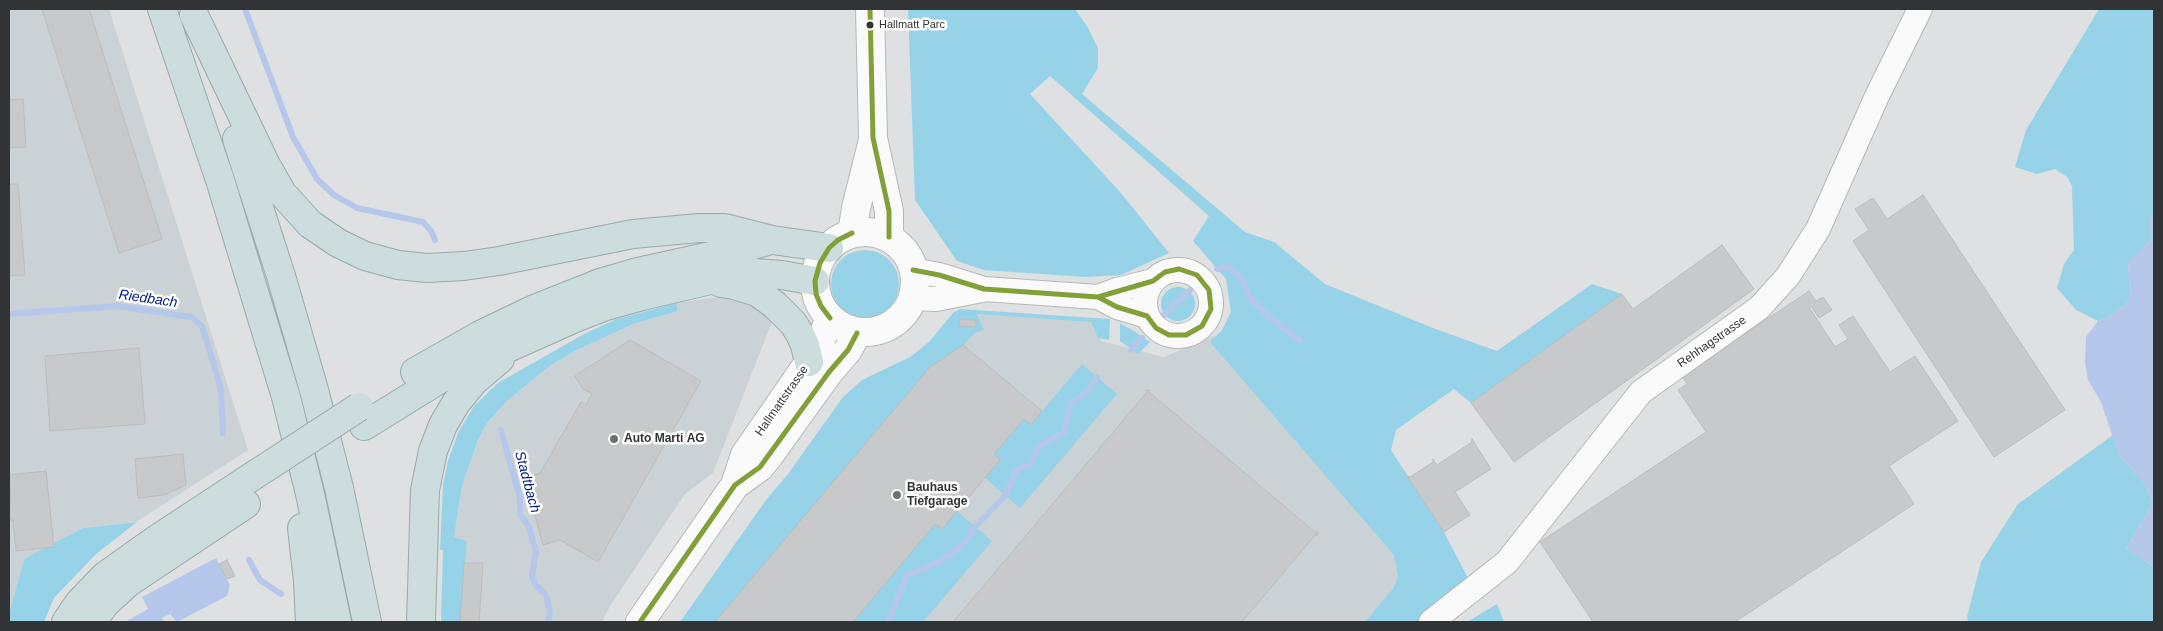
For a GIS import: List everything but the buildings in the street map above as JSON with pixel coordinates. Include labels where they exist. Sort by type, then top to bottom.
[{"type":"highway","points":[[162,9],[231,215],[286,397],[310,494],[337,622]]},
{"type":"highway","points":[[193,12],[266,165],[282,193],[310,224],[338,243],[365,256],[398,265],[427,268],[464,266],[499,261],[633,234],[699,228],[725,228],[772,240],[828,248]]},
{"type":"highway","points":[[193,12],[259,206],[314,390],[339,488],[367,622]]},
{"type":"highway","points":[[66,622],[79,603],[113,570],[256,486],[361,417],[415,372],[482,334],[566,296],[638,272],[729,252],[772,240]]},
{"type":"highway","points":[[361,417],[443,376],[606,306],[732,275],[756,273],[782,275],[815,281]]},
{"type":"highway","points":[[709,282],[740,286],[757,292],[771,301],[800,334],[809,362]]},
{"type":"highway","points":[[421,622],[424,490],[437,438],[456,403],[474,381],[509,352],[543,332]]},
{"type":"highway","points":[[286,397],[306,562],[310,622]]},
{"type":"highway","points":[[91,622],[106,603],[129,582],[256,486]]},
{"type":"main road","points":[[870,9],[873,138],[889,211],[889,237]]},
{"type":"main road","points":[[852,233],[873,138]]},
{"type":"main road","points":[[852,233],[874,233],[889,237],[910,259],[914,270],[915,284],[912,298],[902,315],[892,324],[874,332],[857,333],[830,318],[821,306],[816,294],[815,281],[820,263],[828,248],[852,233]]},
{"type":"main road","name":"Hallmattstrasse","points":[[640,622],[735,485],[745,455],[809,362],[823,338],[830,318]]},
{"type":"main road","name":"Hallmattstrasse","points":[[735,485],[760,467],[829,372],[848,350],[857,333]]},
{"type":"street","name":"Rehhagstrasse","points":[[1431,622],[1506,562],[1640,392],[1759,308],[1788,276],[1818,229],[1877,96],[1920,9]]},
{"type":"street","points":[[914,270],[939,275],[984,290]]},
{"type":"street","points":[[912,298],[936,299],[984,290],[1098,297],[1152,281],[1165,272],[1172,270],[1189,271],[1197,275],[1209,290],[1211,309],[1202,326],[1186,335],[1176,336],[1162,332],[1150,322],[1145,309],[1145,294],[1152,281]]},
{"type":"street","points":[[1098,297],[1117,307],[1147,316]]},
{"type":"shaded area","points":[[9,9],[109,9],[248,450],[136,522],[83,528],[24,560],[9,613]]},
{"type":"shaded area","points":[[908,9],[1075,9],[1087,26],[1098,48],[1098,68],[1082,94],[1245,232],[1274,242],[1325,284],[1433,328],[1497,351],[1592,284],[1622,294],[1471,403],[1454,389],[1396,430],[1391,450],[1444,532],[1470,582],[1420,622],[1365,622],[1393,589],[1398,577],[1394,555],[1210,342],[1222,330],[1231,312],[1226,279],[1193,241],[1209,216],[1050,76],[1030,94],[1121,193],[1169,253],[1121,275],[1085,277],[984,270],[957,261],[915,200]]},
{"type":"shaded area","points":[[2099,9],[2154,9],[2154,215],[2150,217],[2151,240],[2128,262],[2130,294],[2125,305],[2110,316],[2098,321],[2076,310],[2057,288],[2064,264],[2074,250],[2072,186],[2067,177],[2055,169],[2037,174],[2015,167],[2026,130]]},
{"type":"shaded area","points":[[2154,215],[2154,567],[2126,548],[2153,503],[2145,484],[2119,455],[2101,402],[2088,380],[2085,363],[2086,337],[2098,321],[2110,316],[2125,305],[2130,294],[2128,262],[2151,240],[2150,217]]},
{"type":"shaded area","points":[[872,250],[884,256],[893,265],[899,277],[897,297],[889,308],[872,318],[858,318],[841,308],[833,297],[831,277],[841,260],[852,252]]},
{"type":"shaded area","points":[[1178,287],[1185,288],[1190,292],[1194,297],[1194,311],[1190,316],[1185,320],[1178,321],[1171,320],[1166,316],[1162,311],[1161,304],[1162,297],[1166,292],[1171,288]]},
{"type":"shaded area","points":[[725,296],[752,299],[773,319],[713,473],[685,494],[610,606],[602,622],[461,622],[467,541],[454,537],[462,486],[478,440],[487,423],[507,401],[551,365],[575,351],[633,324],[678,311],[676,303]]},
{"type":"shaded area","points":[[676,303],[678,311],[633,324],[575,351],[551,365],[507,401],[487,423],[478,440],[462,486],[454,537],[467,541],[461,622],[441,622],[443,550],[440,550],[443,485],[448,461],[458,433],[474,406],[498,383],[584,334],[617,319]]},
{"type":"shaded area","points":[[960,309],[1110,319],[1109,340],[1098,338],[1091,322],[977,314],[984,330],[976,332],[963,345],[930,367],[715,622],[680,622],[766,500],[788,474],[843,397],[862,380],[910,357],[929,342],[953,313]]},
{"type":"shaded area","points":[[960,313],[1093,318],[1101,341],[1164,357],[1235,327],[1434,574],[1383,622],[696,622]]},
{"type":"shaded area","points":[[1120,323],[1150,342],[1138,354],[1120,341]]},
{"type":"shaded area","points":[[1082,364],[1117,394],[1020,508],[985,478],[1000,460],[994,454],[1024,419],[1031,424]]},
{"type":"shaded area","points":[[2113,435],[2119,455],[2145,484],[2153,503],[2126,548],[2154,567],[2154,622],[1968,622],[1967,617],[1981,562],[2018,504]]},
{"type":"shaded area","points":[[957,511],[992,541],[923,622],[853,622],[935,524],[942,529]]},
{"type":"shaded area","points":[[137,522],[96,554],[54,598],[44,622],[9,622],[9,614],[24,559],[83,528]]},
{"type":"shaded area","points":[[216,558],[230,585],[227,596],[177,622],[170,614],[162,618],[164,622],[125,622],[148,609],[142,597]]},
{"type":"shaded area","points":[[1497,604],[1504,622],[1467,622]]},
{"type":"waterway","points":[[245,9],[293,137],[317,179],[334,195],[357,208],[423,222],[431,231],[435,240]]},
{"type":"waterway","points":[[1217,269],[1227,267],[1236,273],[1243,281],[1251,300],[1279,325],[1300,340]]},
{"type":"waterway","points":[[1164,315],[1190,290]]},
{"type":"waterway","name":"Riedbach","points":[[9,314],[117,306],[191,317],[202,326],[217,375],[221,391],[223,433]]},
{"type":"waterway","points":[[1131,350],[1142,338]]},
{"type":"waterway","points":[[888,622],[907,575],[939,562],[964,544],[974,528],[1005,496],[1017,470],[1030,465],[1039,446],[1064,432],[1070,404],[1086,393],[1097,377]]},
{"type":"waterway","name":"Stadtbach","points":[[501,430],[520,498],[520,514],[529,527],[536,552],[532,576],[535,584],[546,595],[550,613],[548,622]]},
{"type":"waterway","name":"Riedbach","points":[[249,560],[260,580],[281,594]]},
{"type":"transit line","points":[[870,9],[873,138],[889,211],[889,237]]},
{"type":"transit line","points":[[830,318],[821,306],[816,294],[815,281],[820,263],[829,248],[838,240],[852,233]]},
{"type":"transit line","points":[[1179,269],[1197,275],[1209,290],[1211,309],[1202,326],[1186,335],[1169,335],[1156,328],[1147,316],[1117,307],[1098,297],[1153,281],[1165,272],[1179,269]]},
{"type":"transit line","points":[[913,270],[939,275],[984,289],[1098,297]]},
{"type":"transit line","points":[[640,622],[735,485],[760,467],[829,372],[848,350],[857,333]]},
{"type":"place","name":"Hallmatt Parc","points":[[870,25]]},
{"type":"place","name":"Auto Marti AG","points":[[614,439]]},
{"type":"place","name":"Bauhaus Tiefgarage","points":[[897,495]]}]
